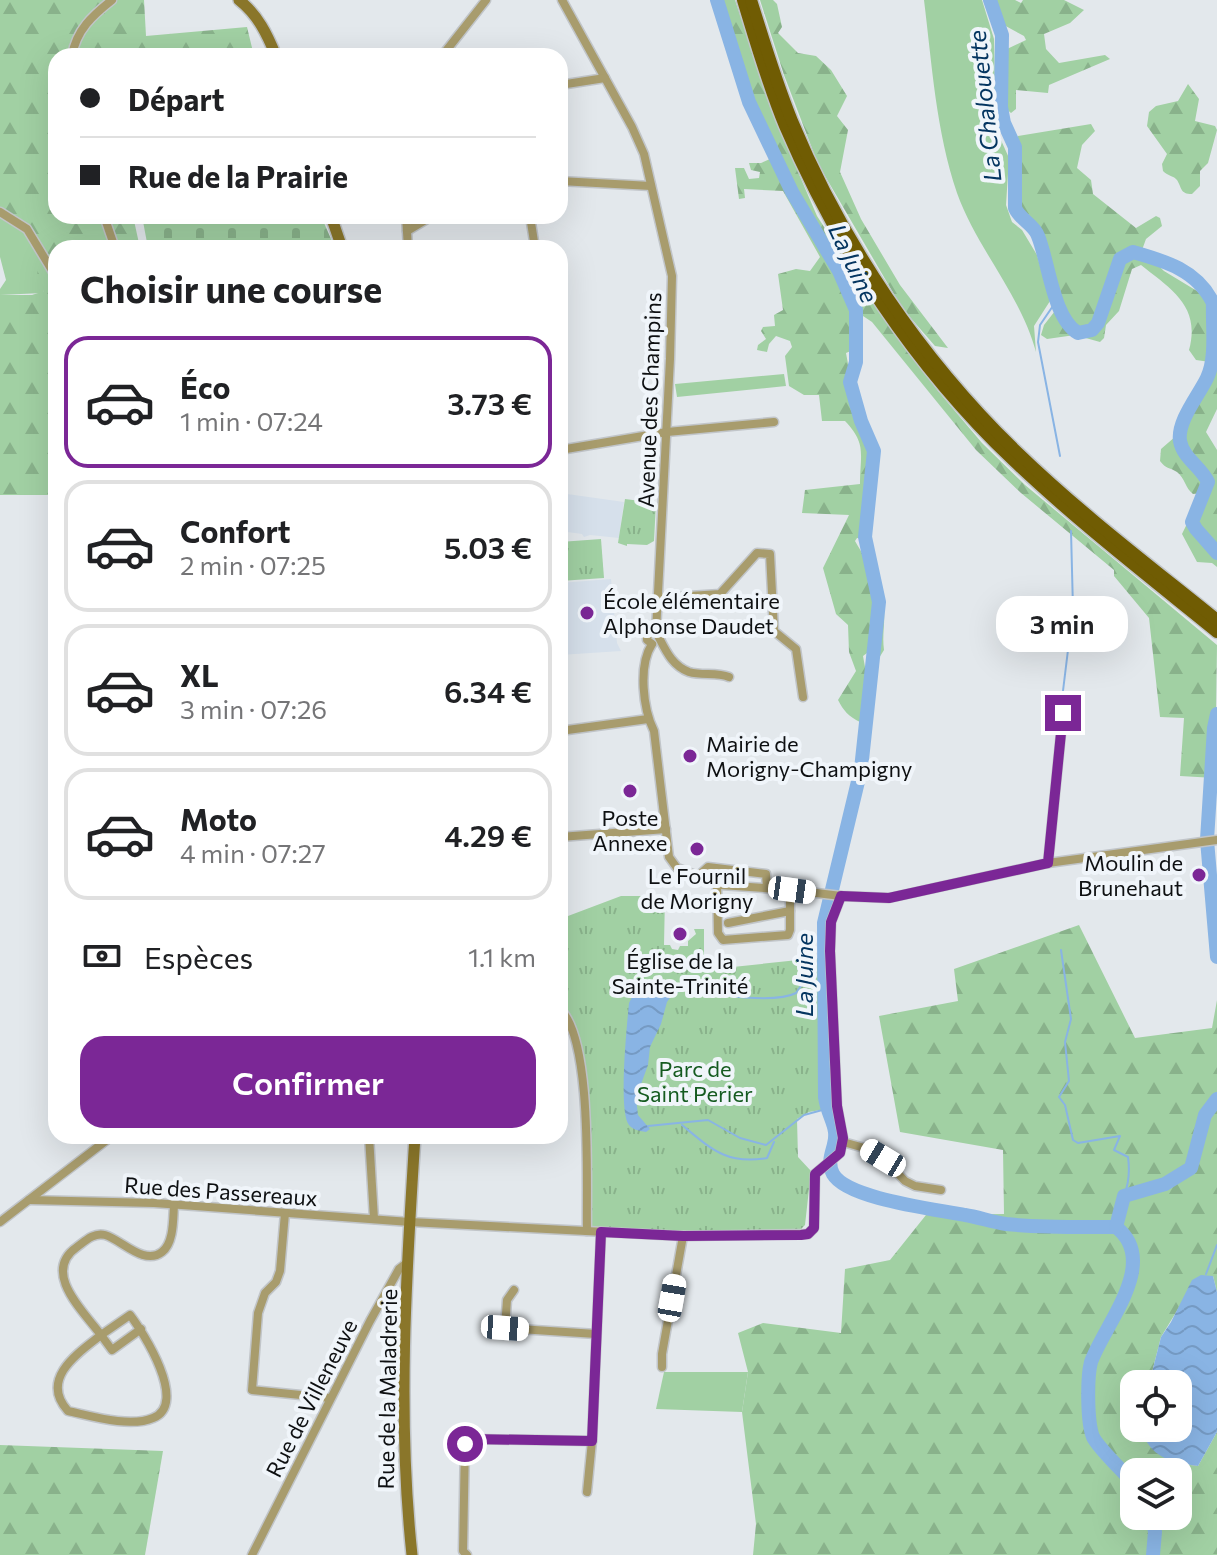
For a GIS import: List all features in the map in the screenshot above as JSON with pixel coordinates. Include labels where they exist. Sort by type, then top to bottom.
[{"type":"main road","points":[[239,0],[254,13],[272,48]]},
{"type":"main road","points":[[743,0],[766,78],[804,168],[845,245],[897,325],[951,395],[1011,458],[1064,507],[1217,632]]},
{"type":"main road","points":[[751,0],[792,121],[826,193],[866,263],[904,320],[956,388],[1015,451],[1069,500],[1217,620]]},
{"type":"main road","name":"Rue de la Maladrerie","points":[[412,1555],[404,1483],[402,1395],[415,1144]]},
{"type":"street","points":[[74,48],[79,33],[96,12],[112,0]]},
{"type":"street","points":[[448,48],[486,0]]},
{"type":"street","name":"Avenue des Champins","points":[[562,0],[644,154],[672,276],[659,598],[656,639],[645,660],[648,719],[654,731],[669,857],[677,868],[697,877]]},
{"type":"street","points":[[568,84],[605,78]]},
{"type":"street","points":[[568,181],[651,186]]},
{"type":"street","points":[[0,212],[13,218],[31,234],[48,263]]},
{"type":"street","points":[[407,224],[408,240]]},
{"type":"street","points":[[407,231],[419,224]]},
{"type":"street","points":[[568,449],[667,432],[774,422]]},
{"type":"street","points":[[659,598],[720,594],[757,553],[770,554],[774,631],[796,649],[803,697]]},
{"type":"street","points":[[656,639],[668,656],[688,672],[719,673],[729,677]]},
{"type":"street","points":[[1048,863],[1063,713]]},
{"type":"street","points":[[568,730],[648,719]]},
{"type":"street","points":[[568,836],[666,829]]},
{"type":"street","points":[[767,888],[766,874],[754,870],[708,867],[697,877],[717,884],[889,898],[1048,863],[1217,840]]},
{"type":"street","points":[[717,884],[718,933],[723,940],[784,936],[790,930],[790,890]]},
{"type":"street","points":[[839,896],[831,922],[830,951],[837,1106],[843,1142],[875,1154],[915,1186],[941,1190]]},
{"type":"street","points":[[728,923],[790,911]]},
{"type":"street","points":[[568,1021],[582,1064],[587,1231]]},
{"type":"street","name":"Rue des Passereaux","points":[[29,1200],[79,1199],[410,1222],[683,1236],[808,1234],[814,1228],[815,1174],[840,1153],[843,1142]]},
{"type":"street","points":[[0,1222],[102,1144]]},
{"type":"street","points":[[369,1144],[374,1219]]},
{"type":"street","points":[[141,1329],[112,1350],[68,1289],[62,1277],[63,1263],[68,1253],[96,1235],[104,1235],[141,1254],[150,1256],[160,1253],[168,1245],[174,1205]]},
{"type":"street","points":[[285,1213],[280,1271],[276,1282],[265,1293],[258,1313],[252,1390],[330,1398]]},
{"type":"street","points":[[587,1492],[601,1232]]},
{"type":"street","points":[[662,1367],[683,1236]]},
{"type":"street","name":"Rue de Villeneuve","points":[[252,1555],[330,1398],[399,1269],[409,1261]]},
{"type":"street","points":[[514,1290],[507,1300],[505,1328],[596,1334]]},
{"type":"street","points":[[130,1315],[141,1329],[156,1356],[165,1397],[161,1413],[154,1418],[108,1421],[68,1411],[63,1405],[58,1389],[67,1361],[101,1335],[130,1315]]},
{"type":"street","points":[[467,1555],[463,1551],[465,1444],[471,1439],[592,1441]]},
{"type":"shaded area","points":[[568,494],[624,502],[619,538],[584,537],[568,532]]},
{"type":"shaded area","name":"École élémentaire Alphonse Daudet","points":[[611,579],[617,643],[621,651],[568,654],[568,582]]},
{"type":"green space","points":[[0,0],[144,0],[146,36],[247,27],[252,48],[48,48],[48,224],[135,224],[138,240],[48,240],[48,495],[0,495],[0,295],[32,295],[44,291],[37,280],[39,250],[29,231],[0,214]]},
{"type":"green space","points":[[713,0],[735,0],[777,123],[817,216],[873,303],[938,391],[982,443],[1025,485],[1217,645],[1215,778],[1180,776],[1184,718],[1160,717],[1149,618],[1114,576],[1114,570],[1021,493],[976,450],[872,322],[860,314],[854,327],[853,350],[846,353],[850,375],[848,391],[870,449],[869,487],[873,496],[870,535],[868,539],[857,538],[855,541],[880,593],[884,612],[884,650],[879,658],[867,653],[863,656],[875,686],[863,718],[860,722],[842,707],[838,700],[856,671],[849,652],[848,625],[836,614],[823,568],[849,515],[802,513],[805,490],[860,484],[861,450],[857,436],[845,421],[822,421],[819,395],[804,395],[789,386],[785,356],[792,347],[790,341],[776,336],[767,352],[757,350],[766,339],[761,331],[763,327],[775,326],[774,315],[783,310],[778,274],[796,269],[810,271],[820,257],[783,191],[744,189],[745,198],[739,199],[735,168],[744,168],[749,179],[759,178],[760,172],[751,170],[749,163],[770,159],[744,99]]},
{"type":"green space","points":[[760,0],[773,0],[777,4],[782,27],[778,33],[798,53],[816,56],[831,70],[847,96],[837,116],[848,130],[840,172],[861,219],[900,285],[948,348],[935,346],[902,308],[818,164]]},
{"type":"green space","points":[[924,0],[982,0],[994,39],[996,129],[1009,158],[1006,205],[1012,222],[1022,230],[1037,255],[1050,301],[1034,326],[1036,352],[1020,311],[957,193],[939,122]]},
{"type":"green space","points":[[993,0],[1021,3],[1023,0],[1064,0],[1084,10],[1070,23],[1044,34],[1046,49],[1059,63],[1105,55],[1110,59],[1049,85],[1048,93],[1016,90],[1016,109],[1011,113],[1003,106],[1007,49],[1026,40],[1002,24]]},
{"type":"green space","points":[[1188,84],[1199,99],[1195,121],[1215,126],[1217,130],[1208,163],[1200,171],[1200,186],[1192,194],[1183,192],[1176,179],[1163,171],[1162,164],[1167,154],[1147,126],[1149,112],[1156,106],[1178,101]]},
{"type":"green space","points":[[1091,124],[1095,131],[1082,145],[1077,168],[1091,180],[1093,194],[1136,228],[1156,216],[1160,218],[1162,226],[1146,239],[1142,250],[1164,271],[1197,291],[1207,302],[1217,298],[1217,409],[1206,432],[1217,450],[1217,567],[1212,563],[1197,562],[1182,534],[1202,493],[1193,494],[1180,474],[1160,461],[1161,449],[1176,436],[1179,423],[1208,372],[1210,362],[1196,360],[1189,350],[1191,322],[1181,300],[1141,265],[1132,269],[1119,311],[1106,325],[1104,338],[1100,342],[1075,335],[1047,339],[1041,335],[1044,325],[1062,302],[1041,234],[1017,202],[1018,136]]},
{"type":"green space","points":[[0,214],[29,231],[39,250],[42,293],[0,295],[6,280],[0,257]]},
{"type":"green space","points":[[144,224],[324,224],[332,240],[146,240]]},
{"type":"green space","points":[[784,374],[786,386],[677,397],[675,384]]},
{"type":"green space","points":[[625,499],[656,503],[654,541],[647,545],[618,543]]},
{"type":"green space","points":[[601,539],[604,578],[568,580],[568,541]]},
{"type":"green space","name":"Parc de Saint Perier","points":[[621,896],[665,896],[664,945],[678,950],[680,946],[688,946],[688,941],[696,934],[694,929],[704,929],[704,970],[827,957],[833,1096],[826,1109],[809,1112],[797,1119],[798,1157],[811,1171],[805,1225],[800,1230],[591,1228],[589,1173],[572,1022],[568,1014],[568,916]]},
{"type":"green space","points":[[1079,925],[1135,1038],[1212,1028],[1217,1000],[1217,1292],[1213,1276],[1181,1304],[1161,1337],[1153,1370],[1120,1370],[1120,1442],[1148,1442],[1168,1458],[1120,1458],[1120,1530],[1192,1530],[1192,1465],[1198,1466],[1217,1432],[1217,1555],[753,1555],[756,1524],[742,1412],[748,1372],[738,1333],[763,1323],[841,1333],[845,1269],[890,1260],[926,1215],[1004,1214],[1003,1150],[900,1132],[879,1016],[958,1001],[954,969]]},
{"type":"green space","points":[[664,1372],[748,1372],[742,1412],[656,1409]]},
{"type":"green space","points":[[0,1445],[163,1451],[145,1555],[0,1555]]},
{"type":"water","points":[[648,985],[678,986],[679,992],[667,1002],[636,1098],[638,1115],[650,1129],[646,1132],[629,1125],[624,1086],[629,1003],[634,993]]},
{"type":"water","points":[[1201,1275],[1213,1276],[1217,1292],[1217,1432],[1198,1466],[1192,1465],[1192,1458],[1162,1457],[1147,1442],[1192,1442],[1192,1370],[1153,1370],[1161,1337],[1192,1280]]},
{"type":"waterway","name":"La Juine","points":[[717,0],[749,102],[792,192],[839,271],[856,310],[856,362],[850,382],[861,421],[874,451],[865,537],[879,602],[861,769],[824,923],[825,1097],[835,1137],[831,1168],[842,1183],[855,1190],[914,1206],[1006,1224],[1116,1227],[1128,1241],[1133,1258],[1131,1275],[1125,1294],[1091,1362],[1089,1411],[1093,1437],[1120,1469]]},
{"type":"waterway","name":"La Chalouette","points":[[990,0],[1002,35],[1001,107],[1004,123],[1015,147],[1015,208],[1038,236],[1057,303],[1070,326],[1078,333],[1092,330],[1098,323],[1120,259],[1133,252],[1179,268],[1198,282],[1213,303],[1210,370],[1185,417],[1180,441],[1208,482],[1192,522],[1217,553]]},
{"type":"waterway","points":[[1057,300],[1040,325],[1038,342],[1060,456]]},
{"type":"waterway","points":[[1062,699],[1073,609],[1071,531]]},
{"type":"waterway","name":"La Chalouette","points":[[1217,714],[1207,840],[1217,957]]},
{"type":"waterway","points":[[1061,950],[1071,1019],[1065,1042],[1069,1081],[1059,1097],[1065,1105],[1073,1140],[1078,1143],[1120,1136],[1114,1150],[1128,1157],[1129,1177],[1124,1196]]},
{"type":"waterway","points":[[680,989],[739,997],[785,996],[796,993],[824,953]]},
{"type":"waterway","name":"La Chalouette","points":[[1116,1227],[1124,1196],[1165,1184],[1191,1168],[1205,1115],[1217,1099]]},
{"type":"waterway","points":[[648,1126],[708,1120],[740,1138],[766,1145],[804,1115],[826,1109]]},
{"type":"waterway","points":[[682,1125],[711,1148],[730,1157],[767,1158],[774,1142]]},
{"type":"waterway","points":[[1206,1274],[1217,1245]]},
{"type":"waterway","name":"La Juine","points":[[1153,1555],[1155,1530]]},
{"type":"place","name":"École élémentaire Alphonse Daudet","points":[[587,613]]},
{"type":"place","name":"Mairie de Morigny-Champigny","points":[[690,756]]},
{"type":"place","name":"Poste Annexe","points":[[630,791]]},
{"type":"place","name":"Le Fournil de Morigny","points":[[697,849]]},
{"type":"place","name":"Moulin de Brunehaut","points":[[1199,875]]},
{"type":"place","name":"Église de la Sainte-Trinité","points":[[680,934]]},
{"type":"route","points":[[465,1444],[471,1439],[592,1441],[601,1232],[683,1236],[801,1235],[812,1232],[815,1174],[840,1153],[843,1138],[837,1106],[830,951],[831,922],[838,900],[841,896],[889,898],[1048,863],[1063,713]]}]
